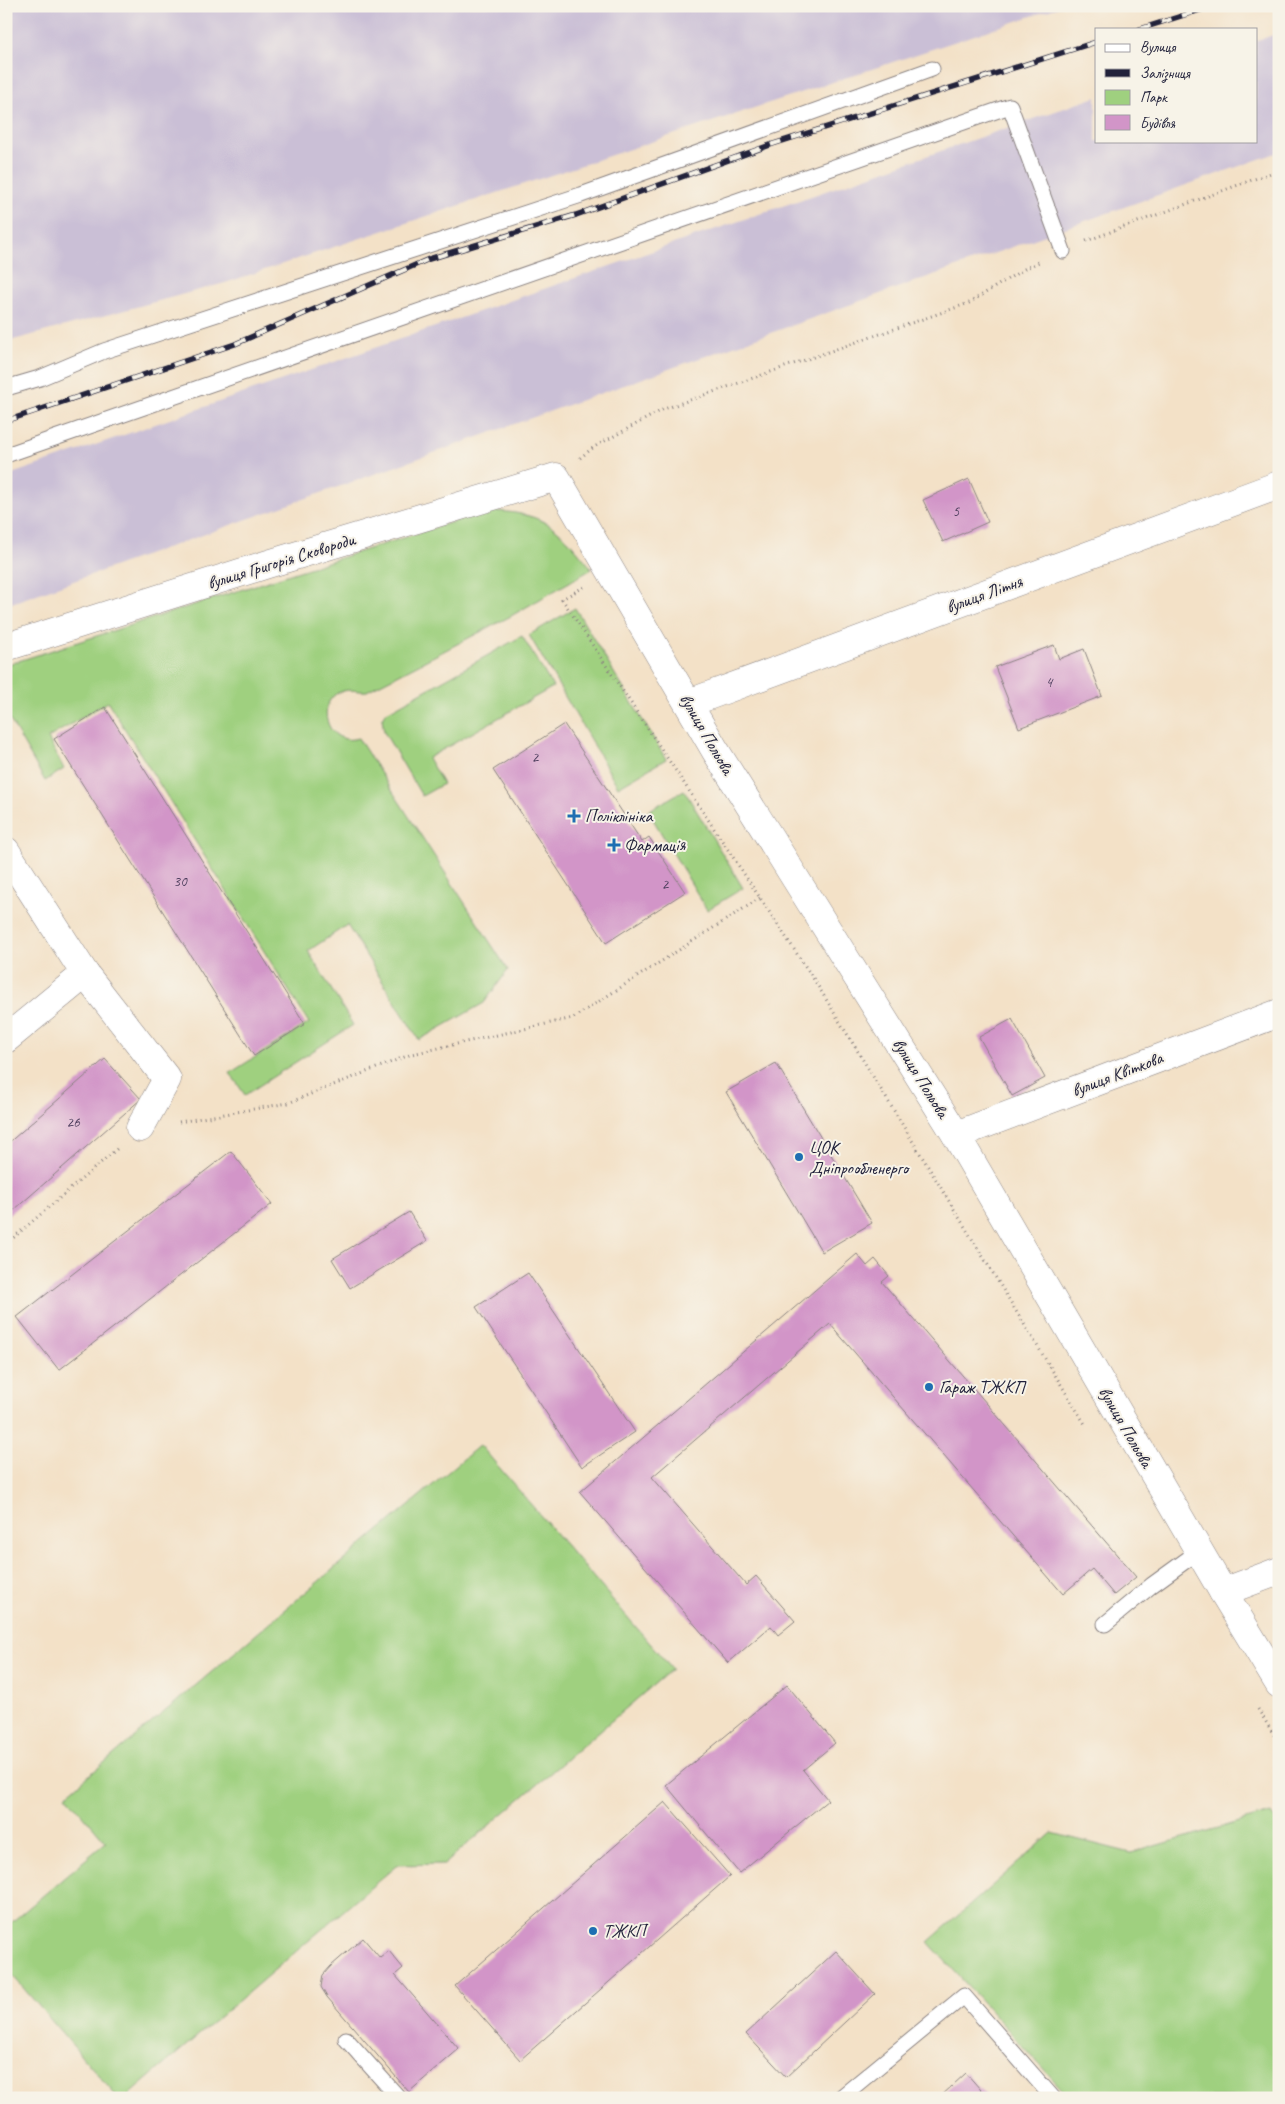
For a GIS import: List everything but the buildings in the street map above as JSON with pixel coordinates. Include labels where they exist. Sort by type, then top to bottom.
[{"type":"street","name":"вулиця Григорія Сковороди","points":[[6,647],[259,567],[556,477]]},
{"type":"street","name":"вулиця Польова","points":[[556,477],[715,750],[956,1135],[1223,1592],[1279,1684]]},
{"type":"street","name":"вулиця Літня","points":[[689,703],[1279,485]]},
{"type":"street","points":[[6,851],[85,974],[167,1079],[140,1128]]},
{"type":"street","points":[[6,1039],[85,974]]},
{"type":"street","name":"вулиця Квіткова","points":[[956,1135],[1279,1013]]},
{"type":"street","points":[[1223,1592],[1279,1571]]},
{"type":"lane","points":[[6,388],[40,378],[104,350],[581,195],[932,69]]},
{"type":"lane","points":[[6,455],[1010,106],[1063,251]]},
{"type":"lane","points":[[1104,1624],[1152,1585],[1199,1551]]},
{"type":"lane","points":[[840,2098],[964,1996],[1053,2098]]},
{"type":"lane","points":[[346,2039],[399,2098]]},
{"type":"path","points":[[556,477],[594,447],[664,409],[969,303],[1024,269],[1082,242],[1279,170]]},
{"type":"path","points":[[591,583],[562,599],[813,978],[1087,1426]]},
{"type":"path","points":[[6,1244],[140,1128],[288,1103],[412,1054],[573,1018],[760,898]]},
{"type":"path","points":[[1254,1702],[1279,1743]]},
{"type":"shaded area","points":[[6,6],[1062,6],[225,283],[6,342]]},
{"type":"shaded area","points":[[1279,33],[1279,152],[6,605],[6,476],[1095,97],[1095,142],[1258,142],[1258,40]]},
{"type":"green space","points":[[496,511],[529,516],[552,526],[562,534],[592,569],[511,616],[367,691],[347,690],[340,692],[333,696],[329,702],[326,717],[332,731],[338,736],[348,739],[358,738],[508,970],[484,1003],[419,1040],[347,925],[308,951],[353,1025],[245,1095],[230,1073],[309,1023],[108,702],[48,738],[64,769],[45,781],[6,713],[6,665],[462,519]]},
{"type":"green space","points":[[575,608],[666,759],[618,787],[529,635]]},
{"type":"green space","points":[[522,636],[553,687],[428,758],[443,784],[422,796],[384,732],[382,718],[385,713]]},
{"type":"green space","points":[[684,790],[743,888],[707,910],[648,811]]},
{"type":"green space","points":[[480,1445],[672,1669],[444,1864],[397,1865],[125,2098],[118,2098],[6,1968],[6,1927],[106,1842],[66,1795]]},
{"type":"green space","points":[[1271,1813],[1279,1825],[1279,2098],[1070,2098],[928,1942],[1052,1833],[1131,1853]]},
{"type":"railway","points":[[1143,28],[1213,6]]},
{"type":"railway","points":[[6,421],[235,344],[429,259],[576,215],[773,144],[1095,42]]},
{"type":"place","name":"Поліклініка","points":[[574,816]]},
{"type":"place","name":"Фармація","points":[[614,845]]},
{"type":"place","name":"ЦОК Дніпрообленерго","points":[[799,1157]]},
{"type":"place","name":"Гараж ТЖКП","points":[[929,1387]]},
{"type":"place","name":"ТЖКП","points":[[593,1931]]}]
